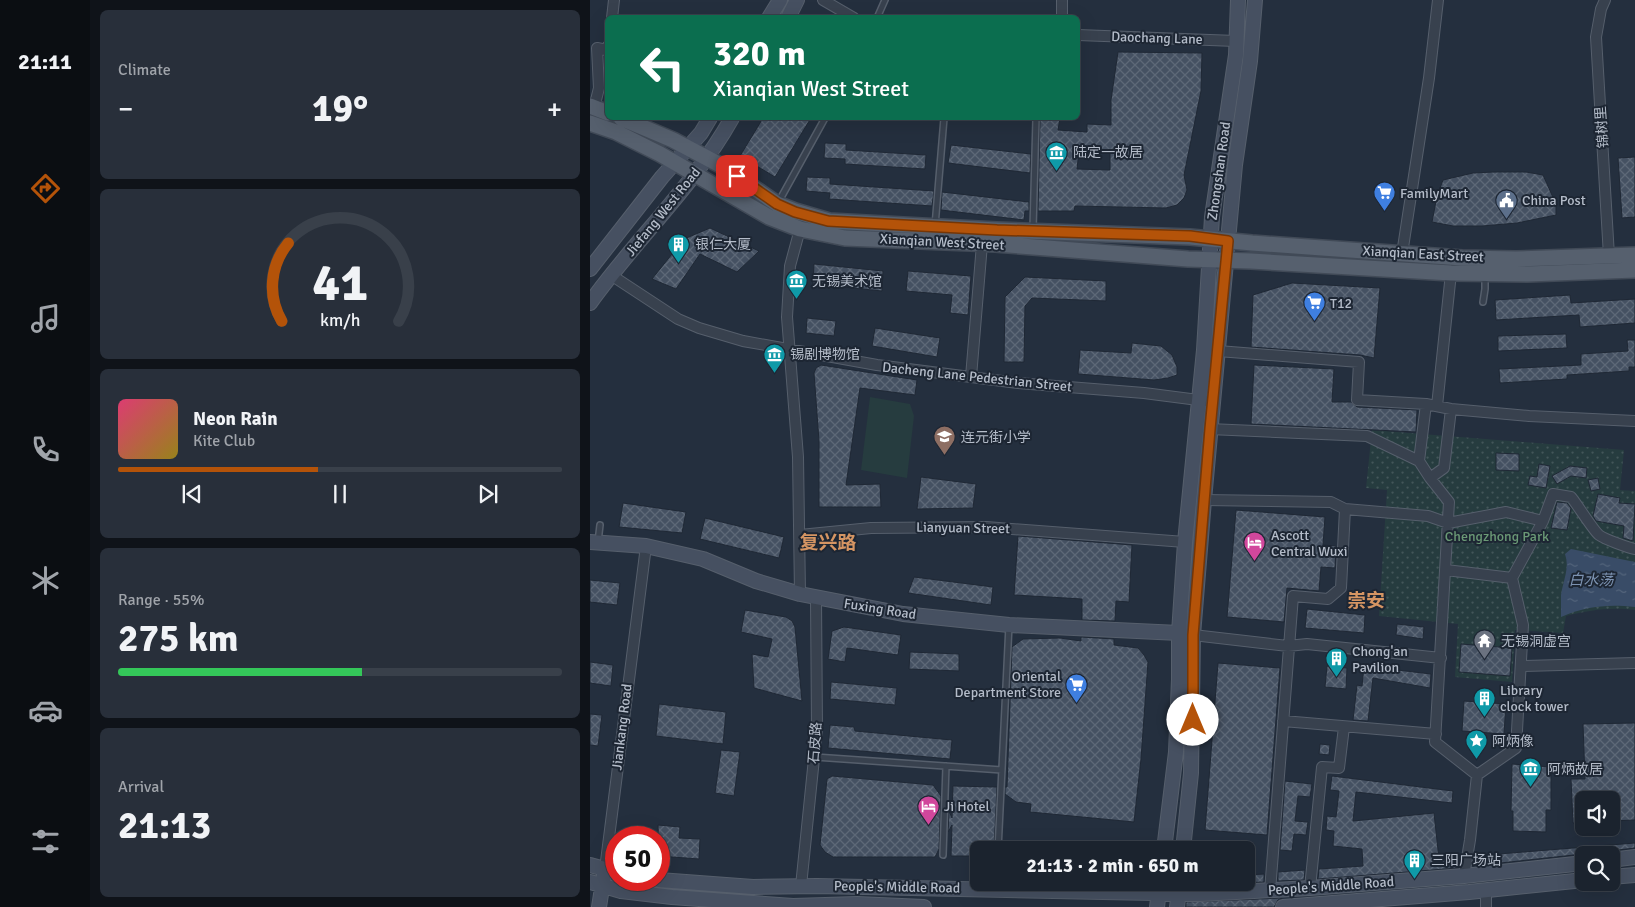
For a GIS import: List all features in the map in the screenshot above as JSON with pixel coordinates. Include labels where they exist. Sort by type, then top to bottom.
[{"type":"main road","points":[[771,15],[780,0]]},
{"type":"main road","points":[[790,15],[797,0]]},
{"type":"main road","name":"Zhongshan Road","points":[[1184,841],[1191,773],[1193,635],[1210,429],[1206,402],[1211,239],[1213,208],[1236,55],[1238,0]]},
{"type":"main road","name":"Zhongshan Road","points":[[1165,841],[1176,752],[1179,633],[1185,542],[1206,402],[1218,351],[1235,165],[1250,61],[1254,0]]},
{"type":"main road","name":"Xianqian West Street","points":[[595,112],[616,132],[674,162],[769,217],[800,229],[845,238],[982,244],[1226,260]]},
{"type":"main road","name":"Xianqian West Street","points":[[625,120],[688,148],[724,167],[777,204],[795,212],[828,221],[1032,231],[1190,236],[1211,239]]},
{"type":"main road","name":"Jiefang West Road","points":[[590,269],[674,162],[701,133],[709,120]]},
{"type":"main road","name":"Jiefang West Road","points":[[590,304],[611,275],[718,143],[731,120]]},
{"type":"main road","name":"Xianqian East Street","points":[[1211,239],[1402,254],[1516,259],[1635,255]]},
{"type":"main road","name":"Xianqian East Street","points":[[1226,260],[1485,274],[1635,270]]},
{"type":"main road","name":"Fuxing Road","points":[[594,542],[646,546],[703,559],[756,581],[800,594],[904,614],[1009,625],[1179,633]]},
{"type":"main road","points":[[1620,859],[1635,857]]},
{"type":"main road","points":[[590,864],[605,869]]},
{"type":"main road","name":"People's Middle Road","points":[[1098,891],[1178,894],[1270,891],[1464,876],[1575,864]]},
{"type":"main road","points":[[1620,876],[1635,875]]},
{"type":"main road","name":"People's Middle Road","points":[[670,881],[754,887],[970,886]]},
{"type":"main road","name":"People's Middle Road","points":[[1283,907],[1486,891],[1575,881]]},
{"type":"main road","name":"People's Middle Road","points":[[596,884],[621,891],[672,897],[784,905],[857,904],[924,907]]},
{"type":"main road","name":"Jiankang Road","points":[[596,884],[599,907]]},
{"type":"street","points":[[612,15],[614,0]]},
{"type":"street","points":[[823,0],[849,15]]},
{"type":"street","points":[[1062,0],[1062,15]]},
{"type":"street","points":[[1402,254],[1429,78],[1438,0]]},
{"type":"street","name":"锦树里","points":[[1606,0],[1601,9],[1596,36],[1609,256]]},
{"type":"street","name":"Daochang Lane","points":[[1080,35],[1236,41]]},
{"type":"street","points":[[595,112],[599,88],[597,48],[605,50]]},
{"type":"street","points":[[800,229],[790,266],[787,317],[798,457],[800,594]]},
{"type":"street","points":[[970,377],[982,244]]},
{"type":"street","points":[[1437,406],[1451,273]]},
{"type":"street","name":"Dacheng Lane Pedestrian Street","points":[[611,275],[678,319],[698,328],[742,341],[877,365],[1018,383],[1144,393],[1206,402]]},
{"type":"street","points":[[1218,351],[1359,362],[1357,400],[1426,404],[1451,409],[1529,416],[1635,421]]},
{"type":"street","points":[[1419,461],[1426,404]]},
{"type":"street","points":[[1430,478],[1444,468],[1451,409]]},
{"type":"street","points":[[1210,429],[1367,436],[1419,461],[1449,502],[1435,742],[1476,774]]},
{"type":"street","points":[[1476,774],[1516,748],[1523,625],[1512,578],[1543,521],[1553,494],[1571,497],[1598,535],[1625,548],[1635,549]]},
{"type":"street","points":[[1204,500],[1331,502],[1345,509],[1428,516],[1448,523],[1506,512],[1543,521]]},
{"type":"street","points":[[1270,891],[1293,596],[1328,599],[1340,588],[1345,509]]},
{"type":"street","name":"Lianyuan Street","points":[[800,535],[871,528],[986,527],[1185,542]]},
{"type":"street","name":"Jiankang Road","points":[[615,826],[646,546]]},
{"type":"street","points":[[1446,570],[1512,578]]},
{"type":"street","name":"石皮路","points":[[801,886],[817,729],[816,598]]},
{"type":"street","points":[[1193,635],[1288,646],[1307,644],[1441,658]]},
{"type":"street","points":[[1522,666],[1635,663]]},
{"type":"street","points":[[1283,720],[1436,734]]},
{"type":"street","points":[[1310,888],[1322,767],[1339,768],[1344,727]]},
{"type":"street","points":[[1464,876],[1470,840],[1476,774]]},
{"type":"street","points":[[1486,891],[1486,907]]},
{"type":"lane","points":[[878,15],[885,0]]},
{"type":"lane","points":[[777,204],[824,120]]},
{"type":"lane","points":[[935,226],[944,120]]},
{"type":"lane","points":[[1032,231],[1036,120]]},
{"type":"lane","points":[[1483,302],[1485,274]]},
{"type":"lane","points":[[594,542],[600,524]]},
{"type":"lane","points":[[998,841],[1009,625]]},
{"type":"lane","points":[[815,757],[1002,770]]},
{"type":"lane","points":[[943,855],[946,766]]},
{"type":"green space","points":[[870,397],[910,404],[914,416],[907,478],[861,470]]},
{"type":"green space","name":"Chengzhong Park","points":[[1372,430],[1624,450],[1620,490],[1635,491],[1635,610],[1600,610],[1566,616],[1563,633],[1515,630],[1512,682],[1455,677],[1458,624],[1379,616],[1387,490],[1366,488]]},
{"type":"water","name":"白水荡","points":[[1571,549],[1635,562],[1635,607],[1597,607],[1579,610],[1561,617],[1561,595],[1566,569],[1565,554]]},
{"type":"building","points":[[1118,52],[1202,53],[1201,91],[1184,175],[1187,190],[1184,198],[1177,205],[1166,208],[1075,206],[1074,211],[1038,211],[1040,120],[1060,120],[1058,130],[1087,132],[1087,124],[1111,125],[1111,100]],"holes":[[[1079,151],[1110,151],[1110,170],[1077,169]]]},
{"type":"building","points":[[762,120],[810,120],[775,177],[740,156]]},
{"type":"building","points":[[825,143],[846,144],[846,150],[926,155],[925,169],[845,164],[845,159],[824,158]]},
{"type":"building","points":[[951,145],[1031,154],[1030,173],[948,163]]},
{"type":"building","points":[[1635,157],[1635,217],[1622,218],[1618,158]]},
{"type":"building","points":[[1526,172],[1543,175],[1556,204],[1556,215],[1517,223],[1482,226],[1453,226],[1432,222],[1437,196],[1443,180],[1473,173]]},
{"type":"building","points":[[807,177],[830,178],[830,184],[934,191],[932,206],[829,199],[830,193],[806,191]]},
{"type":"building","points":[[942,192],[1029,202],[1029,211],[1025,211],[1024,220],[941,210]]},
{"type":"building","name":"银仁大厦","points":[[710,228],[759,251],[737,272],[700,254],[676,289],[652,279],[684,239]]},
{"type":"building","points":[[814,264],[883,271],[882,291],[813,284]]},
{"type":"building","points":[[908,271],[971,276],[968,315],[950,313],[952,295],[906,291]]},
{"type":"building","points":[[1025,277],[1106,281],[1106,301],[1032,298],[1025,306],[1024,362],[1004,362],[1005,297]]},
{"type":"building","name":"T12","points":[[1292,283],[1380,288],[1374,358],[1360,355],[1251,347],[1253,295]]},
{"type":"building","points":[[1570,295],[1571,303],[1635,299],[1635,323],[1580,327],[1579,315],[1496,320],[1495,300]]},
{"type":"building","points":[[807,318],[836,321],[834,336],[806,333]]},
{"type":"building","points":[[875,328],[940,338],[937,357],[872,346]]},
{"type":"building","points":[[1566,334],[1567,348],[1498,351],[1498,336]]},
{"type":"building","points":[[1627,340],[1635,340],[1635,367],[1629,367],[1629,371],[1567,375],[1567,379],[1500,383],[1499,369],[1581,365],[1581,354],[1628,351]]},
{"type":"building","points":[[1132,343],[1161,346],[1172,355],[1177,367],[1177,375],[1154,380],[1078,374],[1080,350],[1131,353]]},
{"type":"building","points":[[821,365],[917,380],[915,395],[860,388],[846,485],[880,484],[881,507],[819,507],[819,441],[814,373],[816,368]]},
{"type":"building","points":[[1254,365],[1334,369],[1332,402],[1351,402],[1357,407],[1417,410],[1416,432],[1251,424]]},
{"type":"building","points":[[1496,453],[1519,454],[1519,471],[1496,470]]},
{"type":"building","points":[[1539,464],[1550,466],[1546,488],[1528,485],[1530,476],[1537,477]]},
{"type":"building","points":[[1570,466],[1587,468],[1586,478],[1571,476],[1557,484],[1552,476]]},
{"type":"building","points":[[921,477],[976,484],[973,508],[917,509]]},
{"type":"building","points":[[1598,478],[1600,489],[1591,491],[1588,480]]},
{"type":"building","points":[[1598,494],[1620,498],[1619,503],[1635,504],[1633,541],[1623,538],[1624,526],[1596,521],[1593,516]]},
{"type":"building","points":[[1557,502],[1567,503],[1571,508],[1567,530],[1551,528]]},
{"type":"building","points":[[623,503],[686,512],[682,533],[619,527]]},
{"type":"building","points":[[1236,510],[1325,517],[1323,545],[1336,546],[1335,568],[1321,567],[1319,591],[1287,588],[1284,622],[1227,617]]},
{"type":"building","points":[[705,518],[784,537],[779,558],[700,539]]},
{"type":"building","points":[[1018,536],[1132,545],[1129,602],[1116,601],[1115,621],[1082,620],[1082,599],[1014,595]]},
{"type":"building","points":[[914,577],[993,587],[991,605],[908,593]]},
{"type":"building","points":[[590,580],[620,583],[617,605],[590,602]]},
{"type":"building","points":[[1307,609],[1365,615],[1364,633],[1305,628]]},
{"type":"building","points":[[745,610],[786,617],[792,621],[795,627],[802,701],[754,688],[752,654],[768,657],[772,639],[741,632]]},
{"type":"building","points":[[1397,624],[1424,627],[1423,639],[1396,635]]},
{"type":"building","points":[[844,627],[901,635],[898,655],[847,648],[845,662],[828,659],[832,631]]},
{"type":"building","points":[[1081,637],[1114,639],[1114,645],[1138,648],[1148,662],[1134,822],[1030,812],[1031,804],[1016,802],[1005,794],[1005,787],[1007,787],[1012,647],[1023,639],[1060,638],[1081,641]]},
{"type":"building","name":"无锡洞虚宫","points":[[1461,644],[1512,648],[1510,676],[1459,672]]},
{"type":"building","points":[[910,652],[959,654],[959,671],[909,669]]},
{"type":"building","points":[[590,662],[613,665],[611,686],[590,683]]},
{"type":"building","points":[[1218,663],[1280,668],[1267,835],[1205,830]]},
{"type":"building","name":"Chong'an Pavilion","points":[[1327,666],[1347,668],[1346,689],[1325,687]]},
{"type":"building","points":[[1364,666],[1431,674],[1430,688],[1373,678],[1368,721],[1353,720],[1357,685],[1362,686]]},
{"type":"building","points":[[831,682],[897,688],[895,705],[830,699]]},
{"type":"building","name":"Library clock tower","points":[[1464,701],[1506,704],[1504,734],[1462,731]]},
{"type":"building","points":[[659,704],[726,712],[723,744],[656,736]]},
{"type":"building","points":[[590,714],[602,715],[598,746],[590,745]]},
{"type":"building","points":[[1635,723],[1635,820],[1620,821],[1620,791],[1575,791],[1575,823],[1573,823],[1571,779],[1585,779],[1583,724]]},
{"type":"building","points":[[830,725],[854,727],[855,731],[952,740],[950,759],[828,748]]},
{"type":"building","points":[[1320,744],[1330,745],[1329,755],[1319,754]]},
{"type":"building","points":[[721,750],[740,752],[734,796],[715,793]]},
{"type":"building","name":"阿炳故居","points":[[1512,764],[1551,767],[1551,810],[1546,810],[1546,832],[1513,831],[1513,811],[1511,811]]},
{"type":"building","points":[[832,776],[933,785],[941,796],[939,849],[935,857],[833,857],[825,852],[820,845],[827,779]]},
{"type":"building","points":[[1332,776],[1453,791],[1452,803],[1356,792],[1353,821],[1434,813],[1439,859],[1460,858],[1458,868],[1318,879],[1319,869],[1363,866],[1362,849],[1333,846],[1334,831],[1326,830],[1327,816],[1336,817],[1339,791],[1330,790]]},
{"type":"building","points":[[1285,781],[1312,784],[1310,797],[1298,796],[1295,821],[1308,822],[1306,835],[1294,834],[1292,851],[1280,850]]},
{"type":"building","points":[[953,786],[997,787],[994,841],[970,841],[970,856],[951,856],[952,825],[948,832],[949,811],[952,818]]},
{"type":"building","points":[[670,826],[680,827],[679,838],[700,839],[699,859],[670,857]]},
{"type":"building","points":[[1635,843],[1635,848],[1620,850],[1620,846],[1598,846]]},
{"type":"building","points":[[1575,848],[1575,855],[1473,866],[1474,856]]},
{"type":"building","points":[[1305,870],[1304,880],[1278,881],[1278,872]]},
{"type":"building","points":[[1255,874],[1264,874],[1264,882],[1255,882]]},
{"type":"building","points":[[1282,898],[1278,900],[1274,907],[1186,907],[1186,902]]},
{"type":"place","name":"陆定一故居","points":[[1057,171]]},
{"type":"place","name":"FamilyMart","points":[[1384,212]]},
{"type":"place","name":"China Post","points":[[1506,219]]},
{"type":"place","name":"银仁大厦","points":[[679,263]]},
{"type":"place","name":"无锡美术馆","points":[[796,300]]},
{"type":"place","name":"T12","points":[[1314,322]]},
{"type":"place","name":"锡剧博物馆","points":[[774,373]]},
{"type":"place","name":"连元街小学","points":[[945,456]]},
{"type":"place","name":"Ascott Central Wuxi","points":[[1255,562]]},
{"type":"place","name":"无锡洞虚宫","points":[[1485,660]]},
{"type":"place","name":"Chong'an Pavilion","points":[[1336,678]]},
{"type":"place","name":"Oriental Department Store","points":[[1077,703]]},
{"type":"place","name":"Library clock tower","points":[[1484,717]]},
{"type":"place","name":"阿炳像","points":[[1476,760]]},
{"type":"place","name":"阿炳故居","points":[[1531,788]]},
{"type":"place","name":"Ji Hotel","points":[[928,825]]},
{"type":"place","name":"三阳广场站","points":[[1415,879]]},
{"type":"district","name":"复兴路","points":[[828,543]]},
{"type":"district","name":"崇安","points":[[1366,601]]},
{"type":"route","points":[[737,176],[777,204],[795,212],[828,221],[997,230],[1190,236],[1228,241],[1193,635],[1193,720]]}]
